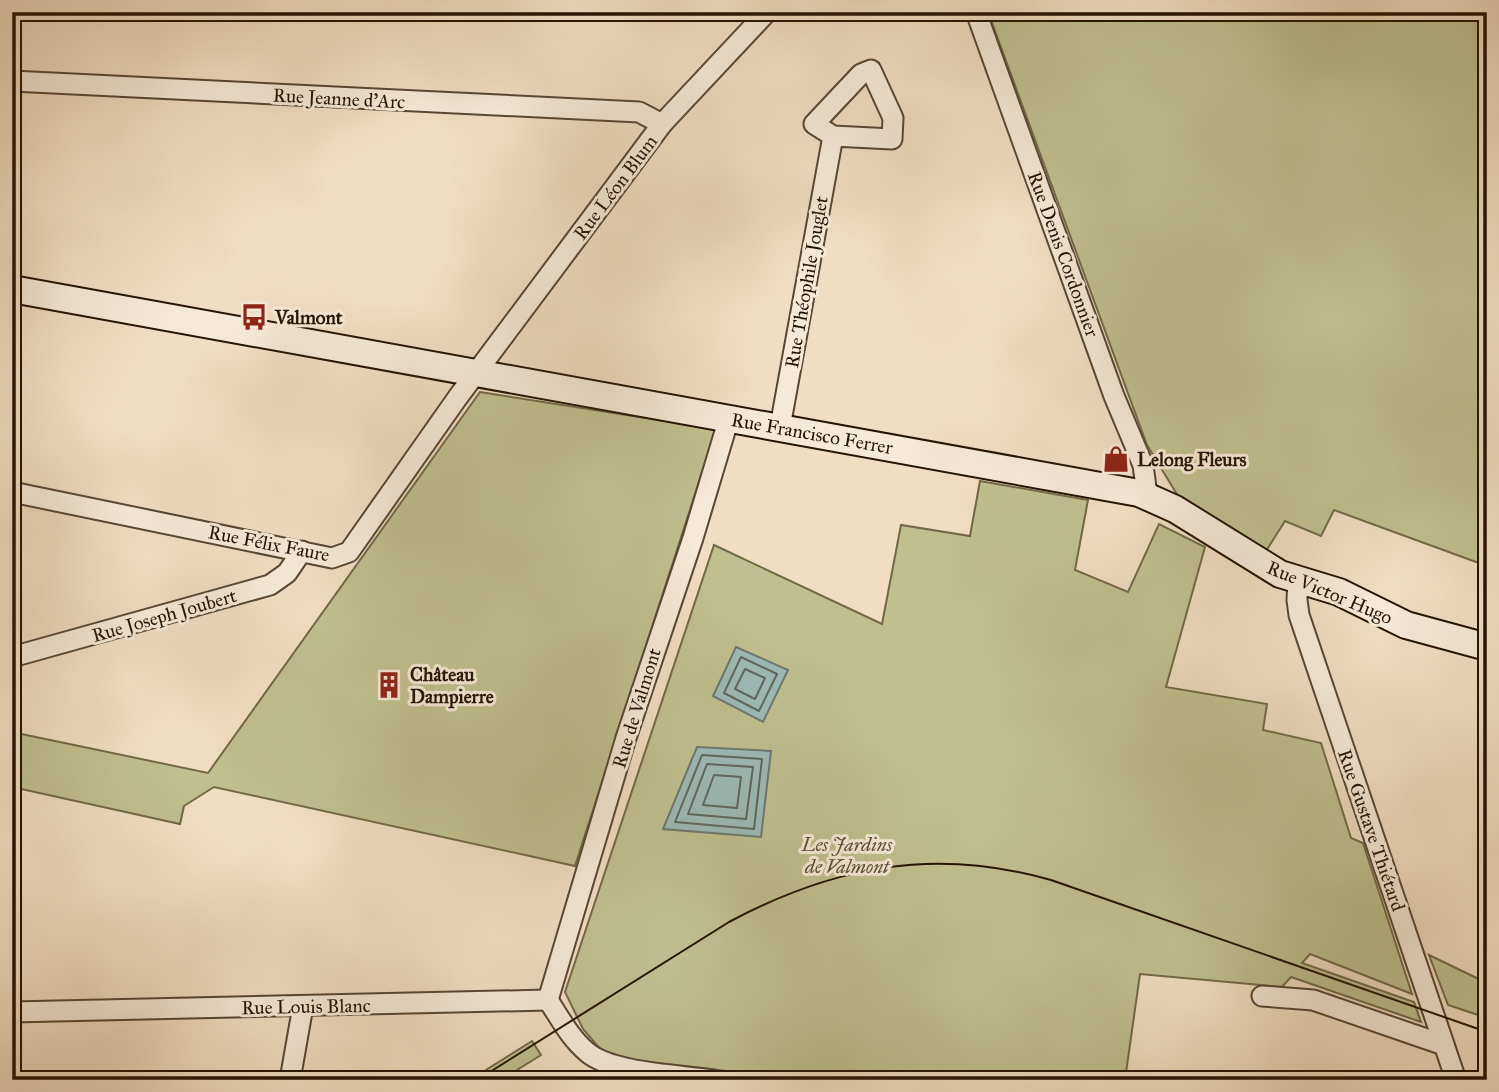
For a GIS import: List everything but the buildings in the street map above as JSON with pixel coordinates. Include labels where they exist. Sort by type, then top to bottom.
[{"type":"street","name":"Rue Léon Blum","points":[[477,372],[662,124],[767,12]]},
{"type":"street","name":"Rue Denis Cordonnier","points":[[976,12],[1114,396],[1143,465],[1147,495]]},
{"type":"street","name":"Rue Jeanne d'Arc","points":[[12,81],[639,113],[647,114],[662,124]]},
{"type":"street","name":"Rue Théophile Jouglet","points":[[780,427],[833,136]]},
{"type":"street","name":"Rue Francisco Ferrer","points":[[12,289],[1147,495]]},
{"type":"street","name":"Rue Félix Faure","points":[[12,492],[337,557],[354,547],[477,372]]},
{"type":"street","name":"Rue de Valmont","points":[[548,1000],[626,738],[695,533],[729,418]]},
{"type":"street","name":"Rue Victor Hugo","points":[[1147,495],[1175,509],[1271,569],[1339,592],[1406,625],[1487,647]]},
{"type":"street","name":"Rue Joseph Joubert","points":[[12,657],[270,585],[287,573],[302,551]]},
{"type":"street","name":"Rue Gustave Thiétard","points":[[1298,580],[1297,600],[1300,615],[1456,1080]]},
{"type":"street","points":[[1262,996],[1313,1000],[1444,1045]]},
{"type":"street","name":"Rue Louis Blanc","points":[[12,1012],[548,1000]]},
{"type":"street","points":[[548,1000],[578,1043],[592,1057],[609,1064],[713,1080]]},
{"type":"street","points":[[290,1080],[303,1006]]},
{"type":"green space","points":[[988,12],[1487,12],[1487,566],[1334,510],[1321,536],[1285,521],[1266,551],[1178,496],[1147,445]]},
{"type":"green space","points":[[480,392],[716,429],[575,866],[214,787],[184,806],[180,824],[12,787],[12,732],[208,773]]},
{"type":"green space","name":"Les Jardins de Valmont","points":[[980,481],[1088,500],[1075,570],[1128,592],[1159,524],[1205,547],[1166,687],[1267,704],[1263,730],[1321,743],[1351,838],[1363,843],[1412,994],[1310,954],[1302,963],[1414,1002],[1421,1022],[1291,977],[1282,987],[1140,974],[1125,1080],[806,1080],[607,1057],[583,1029],[565,992],[714,545],[882,624],[901,525],[970,536]]},
{"type":"green space","points":[[1429,955],[1487,983],[1487,1018],[1448,1005]]},
{"type":"green space","points":[[532,1041],[541,1055],[501,1080],[470,1080]]},
{"type":"water","points":[[736,647],[788,670],[763,722],[713,696]]},
{"type":"water","points":[[697,747],[771,751],[761,837],[663,829]]},
{"type":"tram line","points":[[477,1080],[729,922],[768,903],[846,875],[925,864],[1008,870],[1051,880],[1487,1032]]},
{"type":"place","name":"Valmont","points":[[254,317]]},
{"type":"place","name":"Lelong Fleurs","points":[[1116,459]]},
{"type":"place","name":"Château Dampierre","points":[[389,685]]}]
